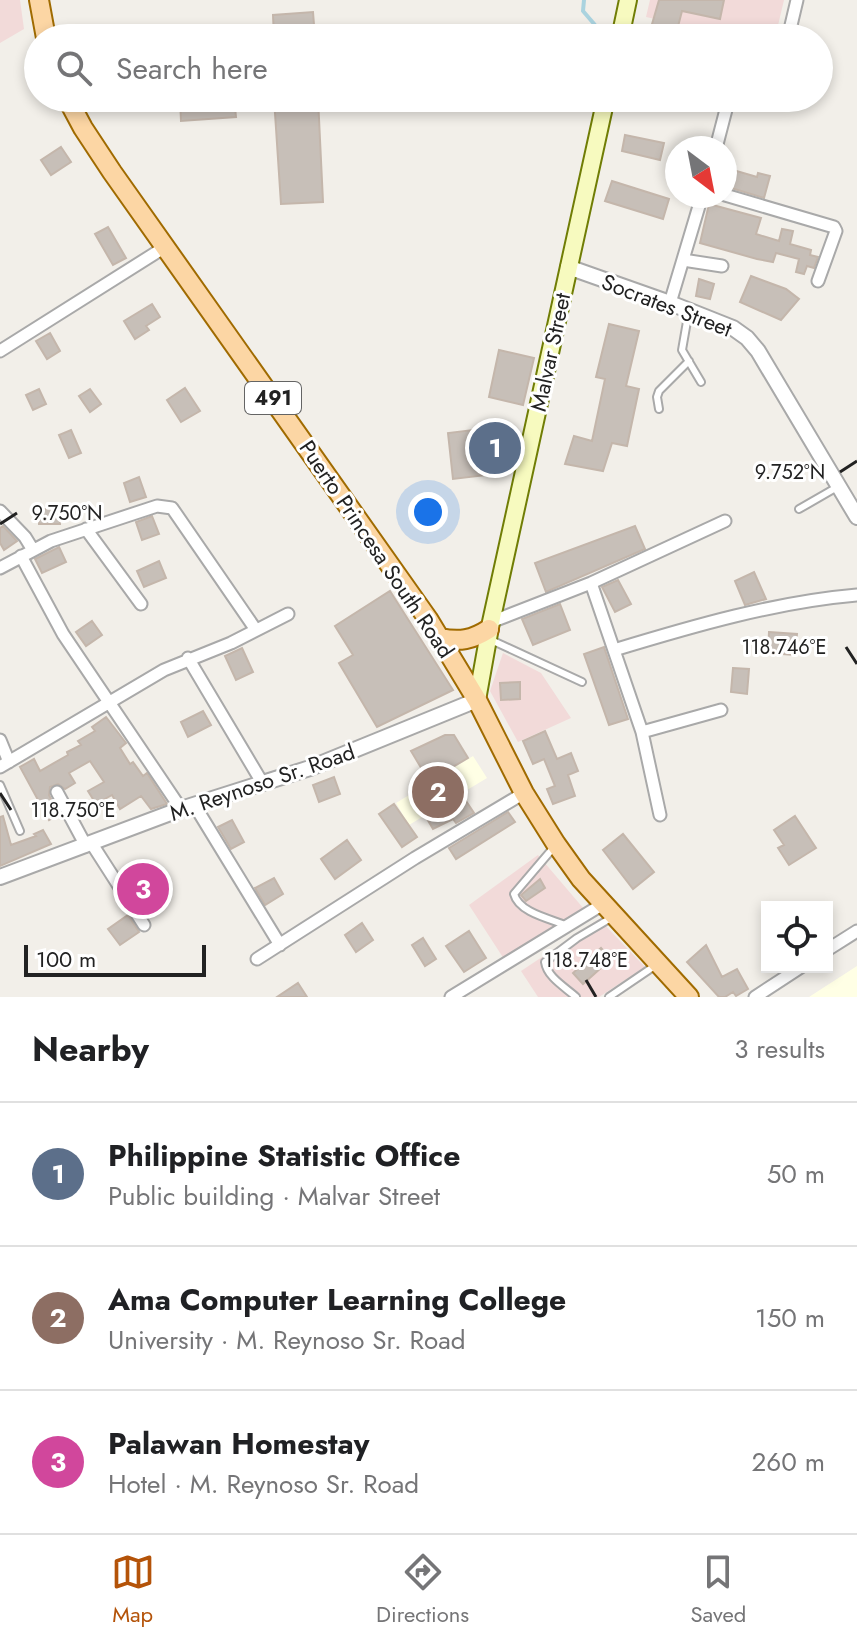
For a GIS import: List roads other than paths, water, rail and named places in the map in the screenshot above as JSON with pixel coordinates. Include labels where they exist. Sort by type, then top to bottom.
[{"type":"main road","points":[[39,0],[43,24]]},
{"type":"main road","points":[[623,24],[628,0]]},
{"type":"main road","name":"Puerto Princesa South Road","points":[[74,112],[90,141],[372,536],[440,638],[477,700],[524,793],[556,844],[609,910],[689,997]]},
{"type":"main road","name":"Malvar Street","points":[[477,700],[489,630],[603,112]]},
{"type":"main road","points":[[440,638],[472,639],[489,630]]},
{"type":"street","points":[[791,24],[797,0]]},
{"type":"street","points":[[719,136],[725,112]]},
{"type":"street","points":[[737,199],[834,227],[836,231],[818,281]]},
{"type":"street","points":[[670,303],[698,208]]},
{"type":"street","points":[[0,351],[165,247]]},
{"type":"street","points":[[683,260],[722,266]]},
{"type":"street","name":"Socrates Street","points":[[568,267],[689,310],[733,328],[747,338],[758,351],[857,517]]},
{"type":"street","points":[[0,568],[33,550],[86,529],[157,506],[170,506],[256,630]]},
{"type":"street","points":[[0,511],[33,550]]},
{"type":"street","points":[[489,630],[725,521]]},
{"type":"street","points":[[86,529],[141,604]]},
{"type":"street","points":[[21,556],[63,634],[188,808],[280,945]]},
{"type":"street","points":[[591,583],[642,732],[660,815]]},
{"type":"street","points":[[614,650],[731,617],[857,595]]},
{"type":"street","points":[[0,740],[4,765],[110,700],[188,658],[214,650],[288,614]]},
{"type":"street","points":[[188,658],[263,784]]},
{"type":"street","name":"M. Reynoso Sr. Road","points":[[0,877],[188,808],[310,768],[477,700]]},
{"type":"street","points":[[642,732],[721,710]]},
{"type":"street","points":[[57,792],[144,925]]},
{"type":"street","points":[[257,959],[524,793]]},
{"type":"street","points":[[451,997],[568,926],[609,910]]},
{"type":"street","points":[[833,946],[857,931]]},
{"type":"street","points":[[755,997],[792,973]]},
{"type":"lane","points":[[689,310],[682,350],[701,382]]},
{"type":"lane","points":[[659,409],[659,391],[689,361]]},
{"type":"lane","points":[[799,509],[839,486]]},
{"type":"lane","points":[[489,630],[582,682]]},
{"type":"lane","points":[[0,785],[20,831]]},
{"type":"lane","points":[[556,844],[514,894],[523,907],[568,926]]},
{"type":"lane","points":[[545,962],[609,910]]},
{"type":"lane","points":[[533,949],[545,962],[545,968],[552,977],[576,997]]},
{"type":"lane","points":[[609,997],[658,964]]},
{"type":"waterway","points":[[584,0],[583,11],[594,24]]},
{"type":"place","name":"Philippine Statistic Office","points":[[495,448]]},
{"type":"place","name":"Ama Computer Learning College","points":[[438,792]]},
{"type":"place","name":"Palawan Homestay","points":[[143,889]]}]
